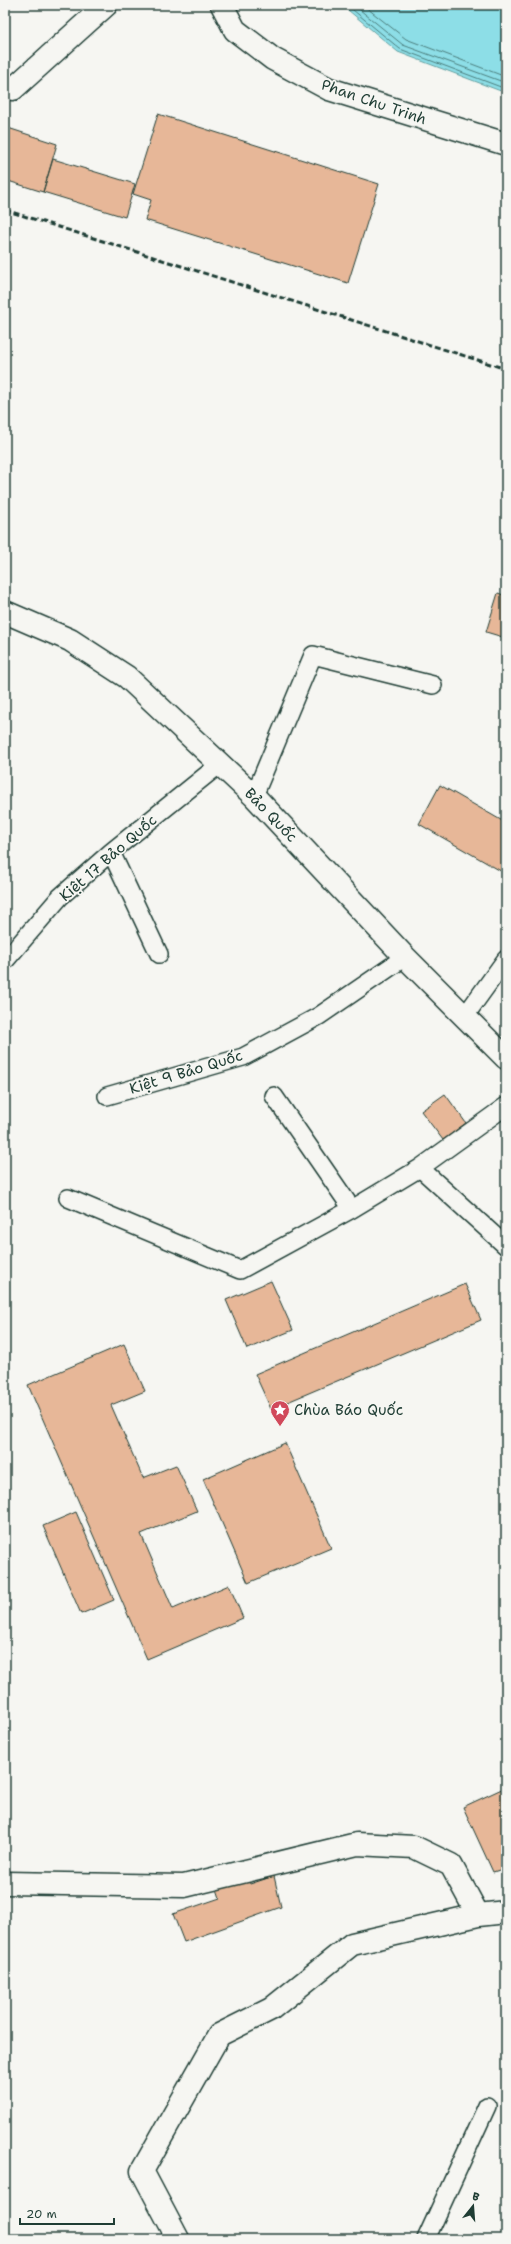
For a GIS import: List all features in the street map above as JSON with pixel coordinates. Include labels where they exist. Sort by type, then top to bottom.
[{"type":"street","points":[[5,86],[13,88],[106,5]]},
{"type":"street","name":"Phan Chu Trinh","points":[[222,5],[235,30],[273,59],[329,89],[506,144]]},
{"type":"street","name":"Bảo Quốc","points":[[5,612],[70,640],[127,677],[254,796],[405,957],[506,1058]]},
{"type":"street","points":[[5,1882],[184,1886],[357,1844],[414,1847],[451,1865],[478,1916]]},
{"type":"street","points":[[178,2239],[142,2171],[219,2035],[271,2009],[352,1944],[478,1916],[506,1912]]},
{"type":"lane","points":[[254,796],[313,655],[433,685]]},
{"type":"lane","name":"Kiệt 17 Bảo Quốc","points":[[5,961],[60,897],[111,852],[220,764]]},
{"type":"lane","points":[[111,852],[159,954]]},
{"type":"lane","name":"Kiệt 9 Bảo Quốc","points":[[107,1096],[243,1057],[319,1016],[405,957]]},
{"type":"lane","points":[[465,1016],[506,959]]},
{"type":"lane","points":[[274,1096],[352,1209]]},
{"type":"lane","points":[[68,1198],[240,1270],[352,1209],[420,1168],[506,1106]]},
{"type":"lane","points":[[420,1168],[506,1246]]},
{"type":"lane","points":[[426,2239],[487,2106]]},
{"type":"water","points":[[342,5],[506,5],[506,93],[398,52]]},
{"type":"building","points":[[158,114],[379,184],[348,283],[145,220],[151,200],[133,194]]},
{"type":"building","points":[[5,127],[57,144],[43,192],[5,180]]},
{"type":"building","points":[[53,159],[135,184],[125,217],[43,192]]},
{"type":"building","points":[[498,593],[506,596],[506,638],[486,632]]},
{"type":"building","points":[[440,785],[506,823],[506,874],[419,824]]},
{"type":"building","points":[[445,1094],[466,1123],[443,1140],[421,1111]]},
{"type":"building","points":[[271,1281],[293,1330],[247,1349],[226,1300]]},
{"type":"building","points":[[465,1284],[481,1320],[271,1409],[255,1374]]},
{"type":"building","points":[[124,1344],[145,1391],[111,1405],[143,1478],[176,1465],[197,1511],[141,1534],[173,1609],[229,1585],[243,1618],[147,1659],[28,1385]]},
{"type":"building","points":[[285,1443],[331,1548],[248,1583],[203,1479]]},
{"type":"building","points":[[76,1512],[114,1600],[81,1614],[43,1526]]},
{"type":"building","points":[[506,1787],[506,1868],[493,1872],[463,1807]]},
{"type":"building","points":[[274,1876],[281,1907],[184,1942],[173,1914],[220,1898],[217,1889],[248,1878],[250,1884]]},
{"type":"railway","points":[[5,210],[506,369]]},
{"type":"place","name":"Chùa Báo Quốc","points":[[280,1427]]}]
